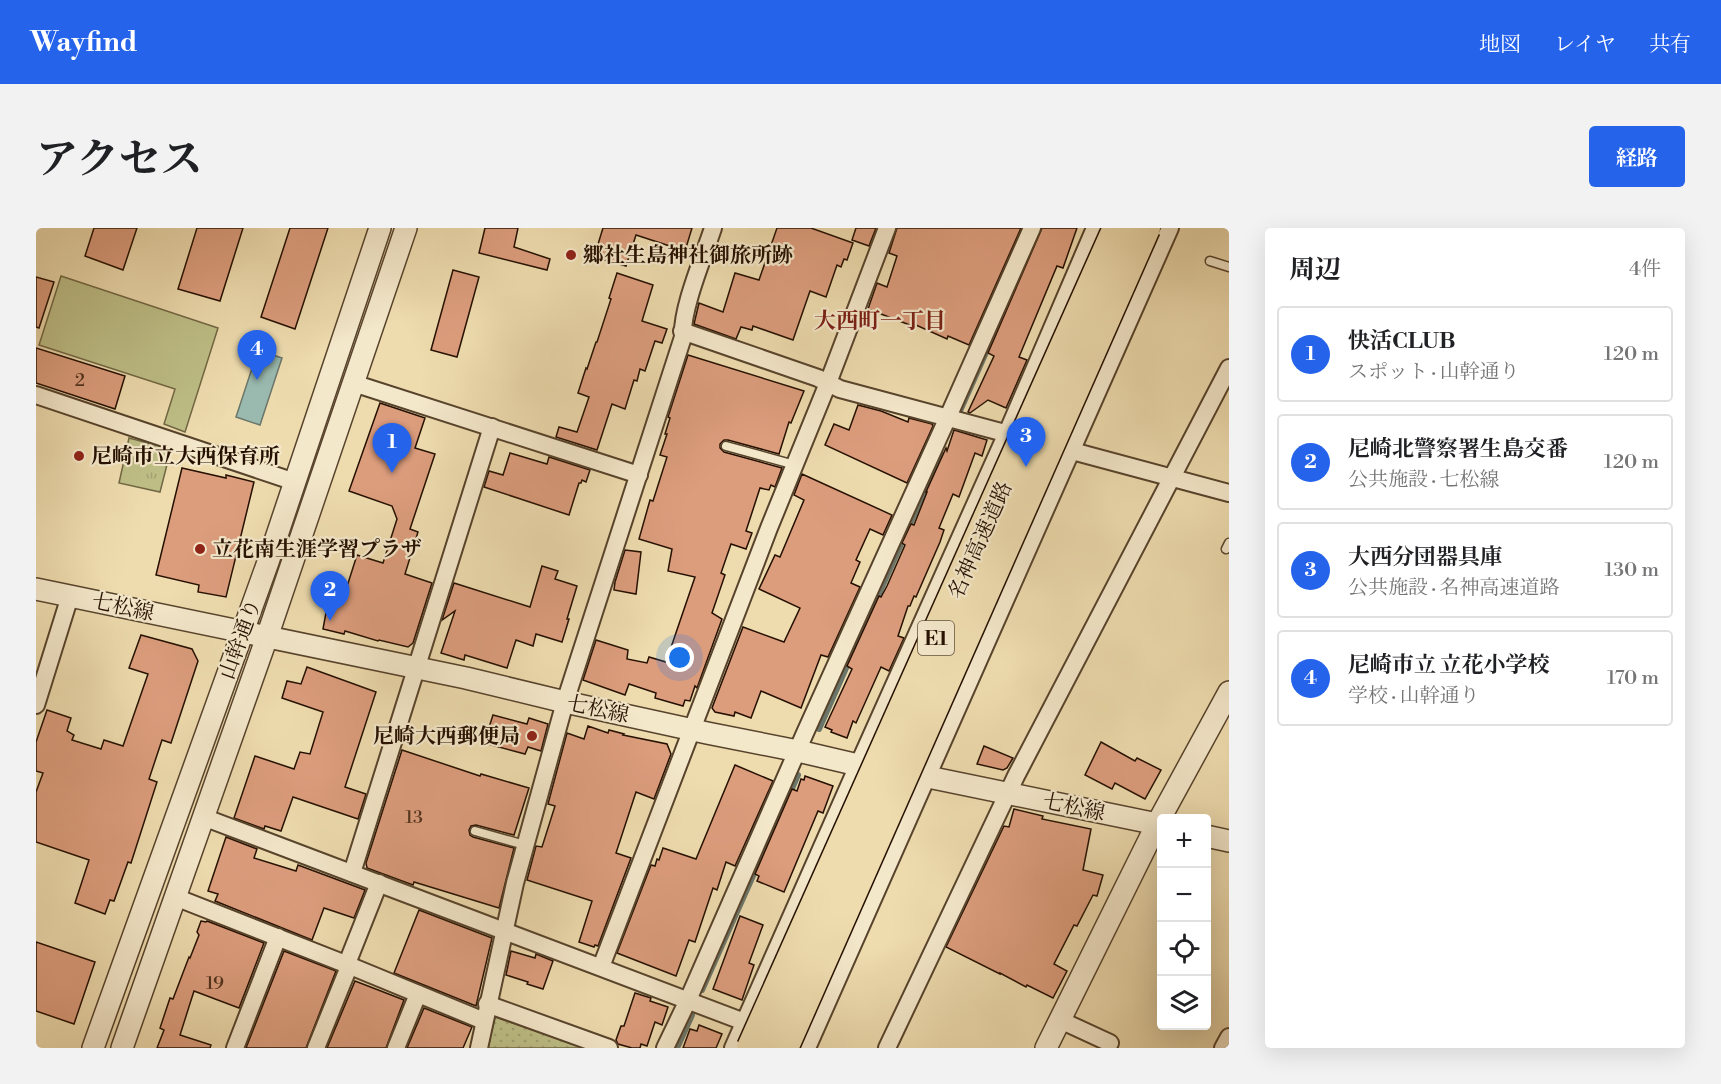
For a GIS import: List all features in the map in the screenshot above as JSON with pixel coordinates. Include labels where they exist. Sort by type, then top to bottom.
[{"type":"highway","name":"名神高速道路","points":[[749,1035],[1119,228]]},
{"type":"highway","name":"名神高速道路","points":[[803,1048],[1145,228]]},
{"type":"street","name":"山幹通り","points":[[93,1048],[243,633],[380,228]]},
{"type":"street","name":"山幹通り","points":[[122,1048],[267,637],[405,228]]},
{"type":"street","points":[[479,1048],[487,1004],[525,845],[565,702],[683,337],[682,331],[690,297],[713,228]]},
{"type":"street","points":[[600,967],[887,228]]},
{"type":"street","points":[[665,1048],[1032,228]]},
{"type":"street","points":[[733,1048],[749,1035],[858,765],[1008,434],[1095,228]]},
{"type":"street","points":[[203,817],[688,1000],[749,1035],[803,1048],[928,777],[1170,228]]},
{"type":"street","points":[[682,331],[840,389],[1229,493]]},
{"type":"street","points":[[887,1048],[1033,744],[1229,368]]},
{"type":"street","points":[[354,383],[639,476]]},
{"type":"street","points":[[36,395],[295,482]]},
{"type":"street","points":[[352,873],[492,427]]},
{"type":"street","name":"七松線","points":[[36,589],[416,668],[858,765],[1009,793],[1157,825]]},
{"type":"street","points":[[36,705],[70,596]]},
{"type":"street","points":[[1165,814],[1229,692]]},
{"type":"street","points":[[1046,1048],[1157,829]]},
{"type":"street","points":[[1211,837],[1229,841]]},
{"type":"street","points":[[316,1048],[379,883]]},
{"type":"street","points":[[175,897],[484,1021]]},
{"type":"street","points":[[235,1048],[278,937]]},
{"type":"street","points":[[396,1048],[418,994]]},
{"type":"street","points":[[487,1004],[609,1048]]},
{"type":"street","points":[[1060,1020],[1110,1043]]},
{"type":"street","points":[[1223,1048],[1229,1037]]},
{"type":"lane","points":[[1210,261],[1229,267]]},
{"type":"lane","points":[[726,446],[795,465]]},
{"type":"lane","points":[[475,831],[525,845]]},
{"type":"green space","points":[[61,276],[218,328],[185,432],[164,424],[175,389],[39,345]]},
{"type":"green space","points":[[129,438],[171,449],[160,492],[119,483]]},
{"type":"green space","points":[[495,1017],[586,1048],[488,1048]]},
{"type":"water","points":[[258,350],[282,358],[260,425],[236,417]]},
{"type":"building","points":[[94,228],[137,228],[123,270],[85,256]]},
{"type":"building","points":[[197,228],[243,228],[220,301],[178,289]]},
{"type":"building","points":[[290,228],[328,228],[295,329],[261,317]]},
{"type":"building","points":[[485,228],[518,228],[514,247],[550,259],[547,270],[479,253]]},
{"type":"building","points":[[603,228],[692,228],[685,251],[636,235],[626,266],[594,257]]},
{"type":"building","points":[[777,228],[811,228],[853,243],[847,260],[844,259],[841,267],[837,265],[826,297],[810,291],[793,340],[753,326],[752,330],[741,327],[736,339],[694,324],[699,303],[723,312],[735,273],[759,280]]},
{"type":"building","points":[[856,228],[876,228],[869,246],[852,240]]},
{"type":"building","points":[[897,228],[1021,228],[969,345],[868,309],[877,283],[887,287],[897,256],[889,253]]},
{"type":"building","points":[[1042,228],[1077,228],[1063,268],[1057,266],[1019,357],[1027,360],[1006,408],[988,400],[970,413],[968,412],[994,356],[988,353]]},
{"type":"building","points":[[453,270],[479,277],[457,357],[431,350]]},
{"type":"building","points":[[617,273],[653,285],[642,321],[667,329],[662,343],[655,341],[645,371],[640,369],[637,381],[634,380],[625,409],[612,404],[597,450],[556,437],[559,427],[577,432],[589,397],[578,393],[611,299],[609,298]]},
{"type":"building","points":[[36,277],[54,282],[39,328],[36,327]]},
{"type":"building","points":[[36,348],[125,376],[115,409],[36,383]]},
{"type":"building","points":[[688,355],[804,391],[791,423],[789,422],[779,454],[728,440],[720,444],[724,452],[782,468],[775,487],[771,485],[769,490],[760,488],[746,531],[752,533],[746,549],[731,544],[721,573],[725,575],[712,613],[722,619],[697,688],[695,686],[690,701],[685,700],[683,706],[655,698],[656,693],[629,684],[625,695],[583,680],[596,640],[628,650],[627,659],[647,663],[649,657],[666,662],[695,577],[668,571],[672,549],[639,539],[650,500],[653,501],[667,457],[660,455],[667,434],[665,434],[670,418],[668,417]]},
{"type":"building","points":[[380,403],[425,418],[415,448],[435,454],[410,529],[418,532],[405,574],[432,583],[413,643],[408,647],[345,631],[344,634],[323,629],[330,591],[344,596],[357,555],[383,563],[397,519],[392,506],[349,491]]},
{"type":"building","points":[[858,405],[908,422],[909,418],[932,424],[907,483],[825,445],[834,424],[849,430]]},
{"type":"building","points":[[954,430],[987,440],[982,456],[975,453],[959,497],[953,494],[939,528],[944,530],[940,542],[916,597],[914,596],[908,606],[898,636],[904,638],[889,671],[881,667],[856,723],[853,721],[847,738],[831,732],[832,730],[825,727],[852,669],[847,666],[879,596],[881,597],[887,586],[905,545],[902,543],[911,524],[914,525]]},
{"type":"building","points":[[510,453],[547,464],[549,457],[590,470],[586,482],[582,480],[579,483],[569,515],[484,487],[489,471],[503,475]]},
{"type":"building","name":"立花南生涯学習プラザ","points":[[182,468],[254,482],[226,597],[198,592],[199,585],[156,575]]},
{"type":"building","points":[[802,474],[892,515],[883,535],[870,529],[856,560],[860,562],[851,583],[860,587],[828,657],[821,655],[801,708],[761,691],[751,718],[735,712],[734,716],[715,712],[712,708],[743,627],[784,642],[800,608],[759,589],[775,555],[780,557],[804,500],[794,495]]},
{"type":"building","points":[[625,550],[641,552],[636,594],[614,590]]},
{"type":"building","points":[[542,566],[558,571],[555,579],[577,586],[562,642],[536,634],[533,646],[516,640],[507,668],[465,655],[464,660],[441,653],[455,611],[442,620],[454,583],[530,607]]},
{"type":"building","points":[[141,635],[192,649],[198,661],[171,743],[162,740],[149,779],[157,782],[131,863],[128,862],[114,901],[110,900],[105,914],[75,903],[89,860],[36,842],[36,792],[43,773],[36,771],[36,742],[47,710],[71,718],[67,731],[74,735],[72,740],[101,749],[104,740],[123,746],[148,674],[129,668]]},
{"type":"building","points":[[307,667],[376,692],[345,787],[366,794],[358,819],[293,797],[281,831],[265,826],[264,829],[234,818],[255,756],[294,769],[300,752],[310,754],[323,712],[282,698],[287,681],[301,684]]},
{"type":"building","points":[[493,715],[527,724],[529,718],[548,724],[541,751],[528,747],[525,754],[484,743]]},
{"type":"building","points":[[588,726],[608,733],[609,730],[667,744],[671,754],[654,799],[636,792],[616,853],[631,858],[598,946],[594,947],[579,942],[592,901],[527,880],[536,846],[542,847],[555,806],[548,804],[567,733],[584,739]]},
{"type":"building","points":[[1101,742],[1135,761],[1137,758],[1161,770],[1145,799],[1115,783],[1112,789],[1085,775]]},
{"type":"building","points":[[984,746],[1013,758],[1007,768],[1003,770],[977,764]]},
{"type":"building","points":[[402,750],[480,776],[481,774],[529,788],[514,835],[476,825],[471,826],[469,830],[473,837],[514,848],[499,908],[414,882],[413,885],[367,868],[366,863]]},
{"type":"building","points":[[735,765],[773,781],[735,866],[726,862],[717,890],[713,888],[695,942],[689,940],[676,976],[617,953],[651,865],[655,866],[663,848],[696,859]]},
{"type":"building","points":[[805,776],[833,786],[823,813],[818,811],[784,892],[757,881],[759,876],[755,874],[792,789],[797,791],[801,779],[804,780]]},
{"type":"building","points":[[1014,809],[1043,816],[1042,819],[1091,829],[1083,870],[1103,875],[1097,896],[1093,895],[1077,926],[1074,925],[1054,964],[1067,971],[1053,998],[946,947],[1004,826],[1009,827]]},
{"type":"building","points":[[226,837],[257,849],[254,858],[296,871],[298,865],[365,890],[354,918],[324,908],[312,940],[215,901],[218,894],[208,891]]},
{"type":"building","points":[[419,910],[492,938],[476,1006],[394,973]]},
{"type":"building","points":[[740,916],[763,925],[749,963],[754,965],[742,1000],[713,989]]},
{"type":"building","points":[[201,921],[207,921],[264,943],[239,1008],[194,991],[180,1035],[211,1045],[210,1048],[157,1048],[164,1030],[160,1028],[170,998],[173,999],[190,958],[199,935],[197,932]]},
{"type":"building","points":[[36,942],[95,962],[74,1024],[36,1011]]},
{"type":"building","points":[[284,951],[336,971],[306,1048],[246,1048]]},
{"type":"building","points":[[511,951],[535,958],[536,954],[553,961],[543,989],[506,975]]},
{"type":"building","points":[[355,981],[404,1000],[386,1048],[327,1048]]},
{"type":"building","points":[[635,993],[668,1007],[662,1025],[655,1022],[647,1046],[641,1044],[640,1048],[618,1044],[616,1040],[621,1026],[624,1026]]},
{"type":"building","points":[[424,1008],[472,1027],[463,1048],[407,1048]]},
{"type":"building","points":[[699,1025],[722,1034],[716,1048],[683,1048],[690,1029],[697,1031]]},
{"type":"waterway","points":[[960,411],[1041,228]]},
{"type":"waterway","points":[[819,729],[941,454]]},
{"type":"waterway","points":[[702,990],[798,775]]},
{"type":"waterway","points":[[677,1048],[692,1015]]},
{"type":"place","name":"郷社生島神社御旅所跡","points":[[571,255]]},
{"type":"place","name":"尼崎市立 立花小学校","points":[[257,380]]},
{"type":"place","name":"尼崎市立大西保育所","points":[[79,456]]},
{"type":"place","name":"大西分団器具庫","points":[[1026,467]]},
{"type":"place","name":"快活CLUB","points":[[392,473]]},
{"type":"place","name":"立花南生涯学習プラザ","points":[[200,549]]},
{"type":"place","name":"尼崎北警察署生島交番","points":[[330,621]]},
{"type":"place","name":"尼崎大西郵便局","points":[[532,736]]},
{"type":"district","name":"大西町一丁目","points":[[880,320]]}]
